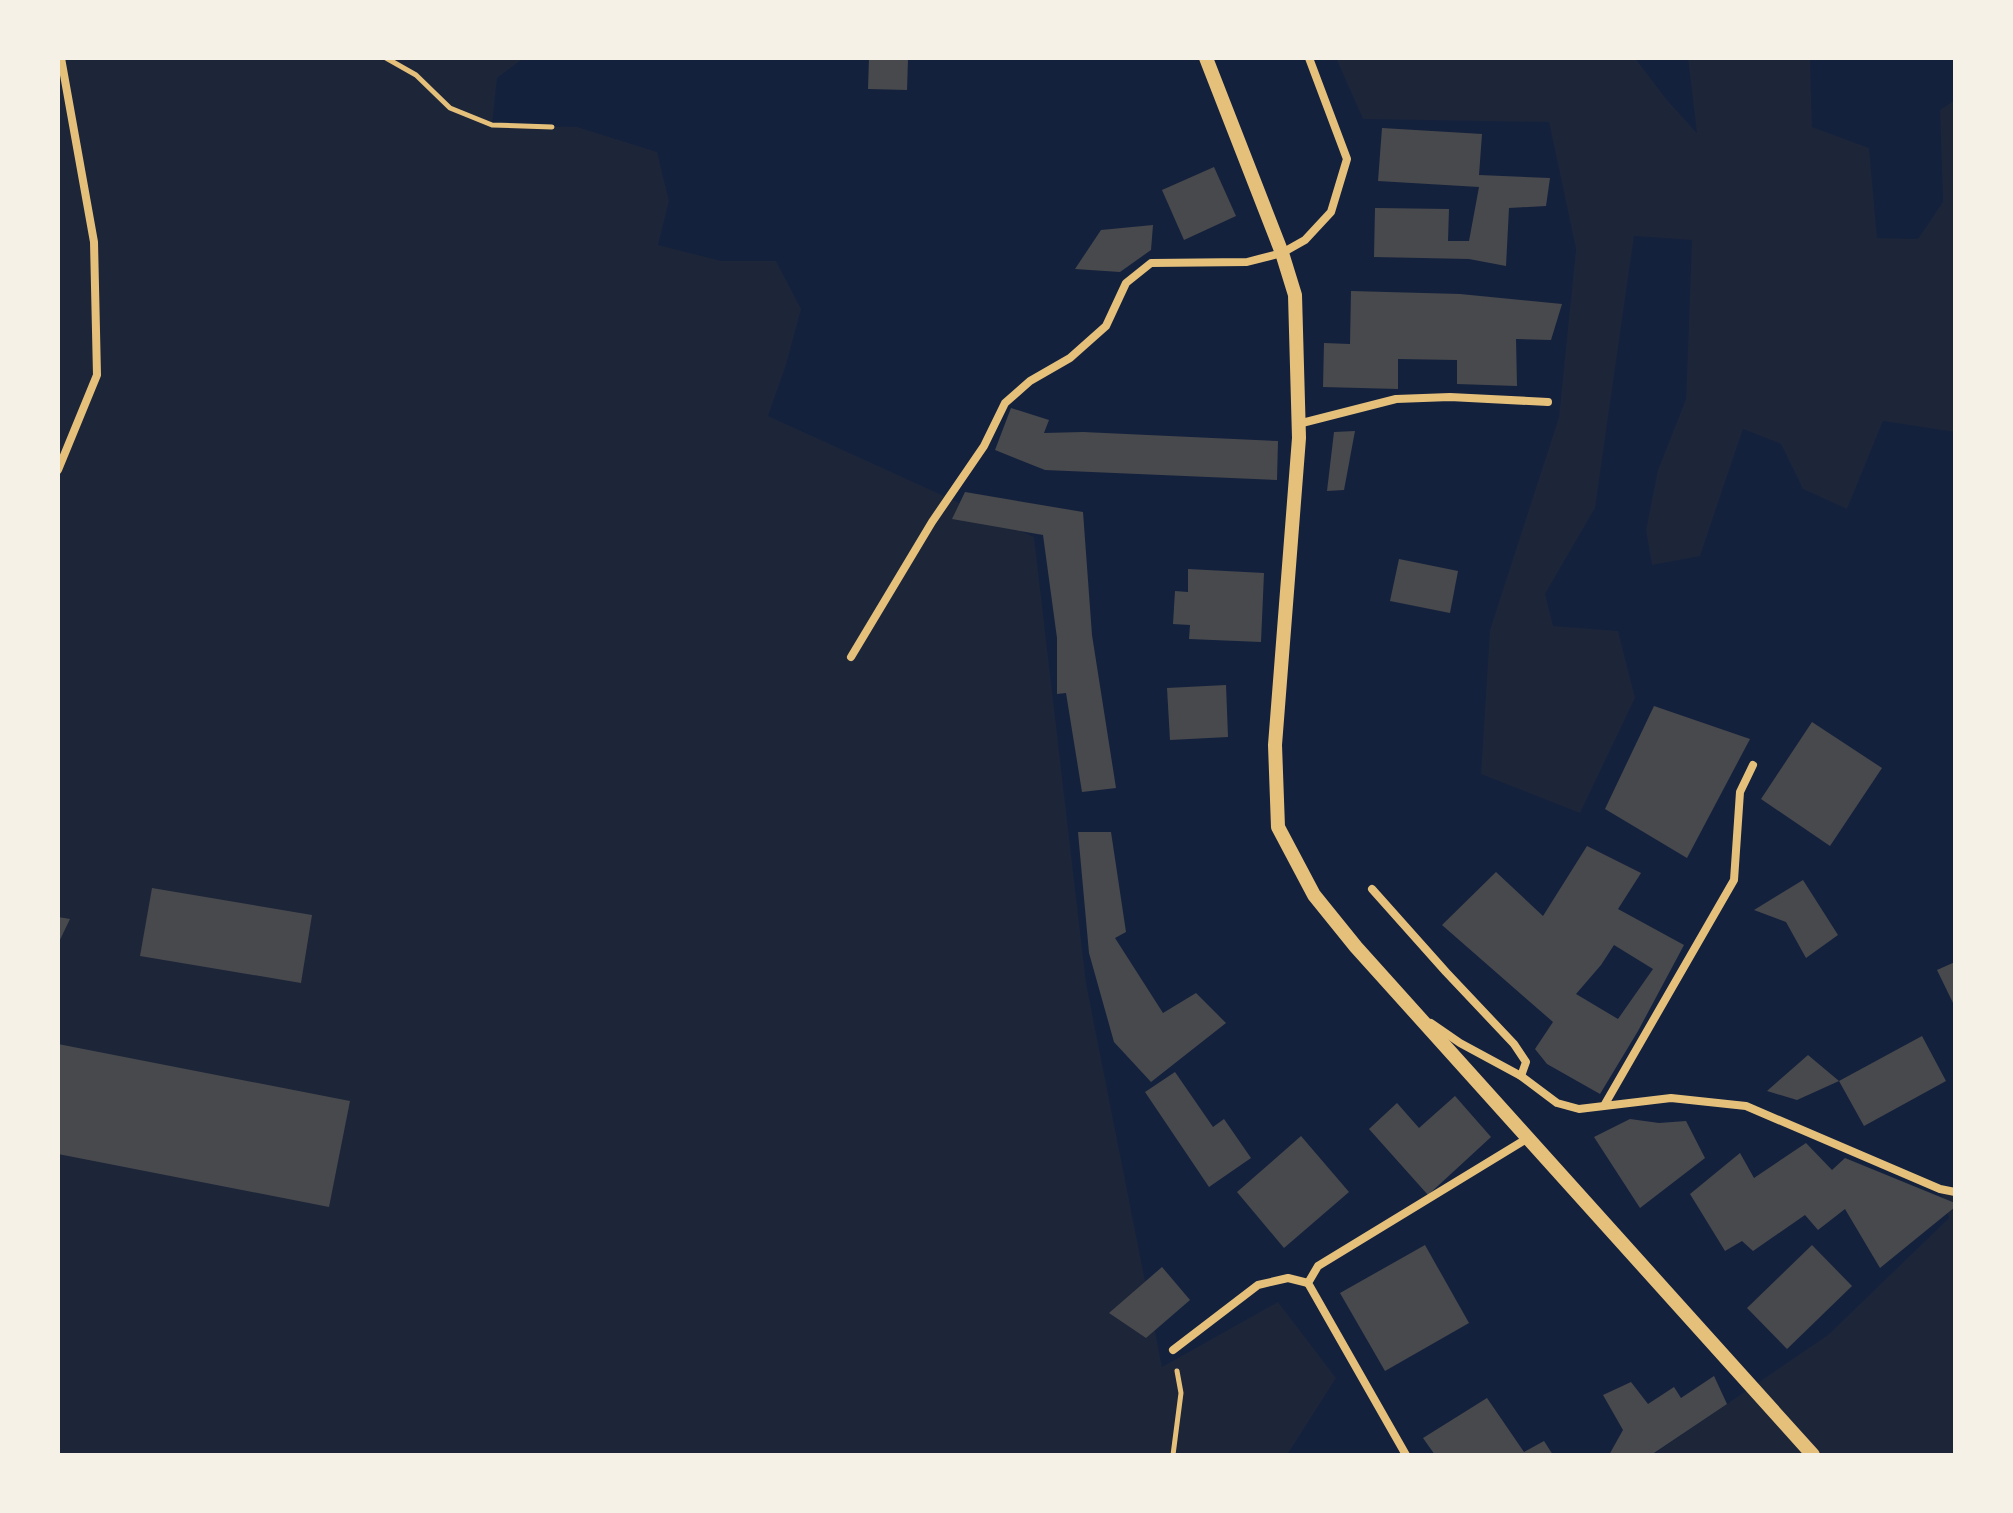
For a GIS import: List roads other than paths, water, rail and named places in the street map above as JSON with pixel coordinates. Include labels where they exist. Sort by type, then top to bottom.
[{"type":"street","points":[[58,470],[97,375],[94,242],[61,58]]},
{"type":"street","points":[[1206,58],[1282,253],[1295,295],[1298,424],[1275,745],[1278,827],[1314,895],[1415,1013],[1813,1455]]},
{"type":"street","points":[[851,657],[932,522],[984,446],[1005,403],[1030,381],[1070,358],[1106,326],[1126,283],[1151,263],[1247,262],[1282,253],[1305,240],[1331,212],[1347,159],[1309,58]]},
{"type":"street","points":[[1298,424],[1396,399],[1450,397],[1548,402]]},
{"type":"street","points":[[1605,1104],[1734,880],[1740,792],[1753,765]]},
{"type":"street","points":[[1372,889],[1514,1044],[1526,1062],[1521,1076]]},
{"type":"street","points":[[1415,1013],[1460,1043],[1521,1076],[1557,1103],[1579,1109],[1671,1098],[1746,1106],[1940,1189],[1955,1192]]},
{"type":"street","points":[[1308,1283],[1318,1266],[1528,1138]]},
{"type":"street","points":[[1173,1350],[1258,1285],[1288,1278],[1308,1283],[1406,1455]]}]
